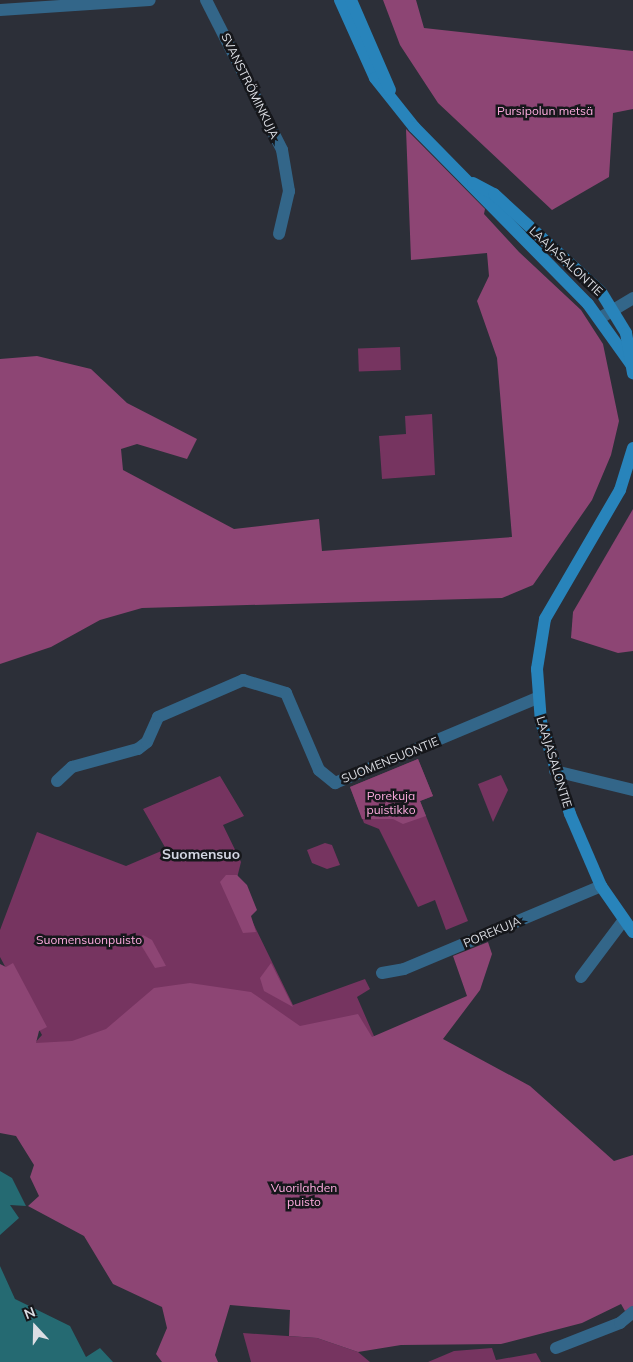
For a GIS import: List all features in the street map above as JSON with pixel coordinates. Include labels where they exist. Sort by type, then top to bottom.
[{"type":"main road","name":"LAAJASALONTIE","points":[[340,0],[375,78],[414,127],[600,318],[632,368]]},
{"type":"main road","name":"LAAJASALONTIE","points":[[351,0],[393,99]]},
{"type":"main road","name":"LAAJASALONTIE","points":[[468,181],[494,194],[588,279],[613,310],[631,346],[632,368]]},
{"type":"main road","name":"LAAJASALONTIE","points":[[633,448],[620,490],[545,619],[539,645],[537,698],[555,771],[601,886],[623,921],[633,932]]},
{"type":"street","points":[[0,10],[150,0]]},
{"type":"street","name":"SVANSTRÖMINKUJA","points":[[206,0],[282,150],[288,191],[279,234]]},
{"type":"street","points":[[600,318],[633,298]]},
{"type":"street","name":"SUOMENSUONTIE","points":[[58,781],[72,768],[138,749],[164,713],[243,680],[286,694],[319,770],[335,783],[537,698]]},
{"type":"street","points":[[555,771],[633,790]]},
{"type":"street","name":"POREKUJA","points":[[382,973],[404,969],[601,886]]},
{"type":"street","points":[[581,977],[623,921]]},
{"type":"street","points":[[556,1348],[620,1323],[633,1312]]},
{"type":"green space","name":"Pursipolun metsä","points":[[383,0],[416,0],[424,28],[633,51],[633,109],[613,113],[609,177],[552,210],[438,103],[400,45]]},
{"type":"green space","points":[[406,129],[485,209],[484,214],[519,252],[581,310],[603,344],[619,421],[611,455],[592,500],[533,585],[502,598],[142,608],[100,620],[51,647],[0,664],[0,359],[37,356],[91,369],[127,403],[197,439],[187,459],[137,444],[121,449],[123,470],[234,529],[319,519],[322,551],[512,537],[497,358],[477,301],[489,276],[487,253],[411,260]]},
{"type":"green space","points":[[400,347],[401,370],[359,371],[358,348]]},
{"type":"green space","points":[[432,414],[435,475],[382,479],[379,436],[406,434],[405,416]]},
{"type":"green space","points":[[633,509],[633,651],[618,653],[571,638],[573,612]]},
{"type":"green space","name":"Porekuja puistikko","points":[[418,759],[433,796],[420,801],[468,921],[446,930],[435,900],[418,907],[379,829],[364,823],[350,787]]},
{"type":"green space","points":[[418,759],[433,796],[420,801],[426,816],[403,824],[393,819],[362,819],[350,787]]},
{"type":"green space","points":[[501,775],[508,790],[493,822],[478,784]]},
{"type":"green space","name":"Suomensuonpuisto","points":[[220,776],[244,816],[223,825],[241,862],[235,886],[293,1005],[365,979],[370,989],[357,997],[377,1043],[111,1033],[71,1048],[32,1046],[42,1035],[0,957],[0,930],[37,832],[126,866],[166,849],[143,809]]},
{"type":"green space","points":[[325,843],[332,845],[340,865],[327,869],[312,863],[307,850]]},
{"type":"green space","points":[[226,875],[237,875],[247,885],[257,910],[251,916],[256,932],[243,933],[220,882]]},
{"type":"green space","points":[[143,935],[152,940],[166,966],[155,968],[138,940]]},
{"type":"green space","name":"Vuorilahden puisto","points":[[488,942],[492,954],[480,990],[443,1039],[530,1086],[614,1161],[633,1155],[633,1306],[625,1311],[621,1304],[582,1323],[501,1344],[401,1345],[358,1352],[317,1338],[289,1336],[290,1310],[230,1305],[215,1355],[218,1362],[162,1362],[156,1354],[167,1328],[162,1307],[113,1284],[84,1236],[28,1206],[39,1196],[30,1177],[34,1165],[16,1136],[0,1133],[0,964],[6,967],[13,963],[47,1027],[39,1031],[36,1043],[72,1041],[106,1029],[154,988],[190,983],[251,992],[300,1026],[358,1014],[372,1037],[467,996],[453,956]]},
{"type":"green space","points":[[271,963],[293,1007],[264,991],[260,978]]},
{"type":"green space","points":[[243,1333],[317,1338],[358,1352],[370,1362],[251,1362]]},
{"type":"green space","points":[[492,1348],[496,1360],[536,1353],[541,1362],[428,1362],[454,1351]]},
{"type":"water","points":[[0,1171],[12,1178],[26,1206],[10,1205],[19,1218],[0,1235]]},
{"type":"water","points":[[0,1266],[15,1299],[70,1326],[86,1357],[100,1348],[113,1362],[0,1362]]},
{"type":"district","name":"Suomensuo","points":[[201,854]]}]
